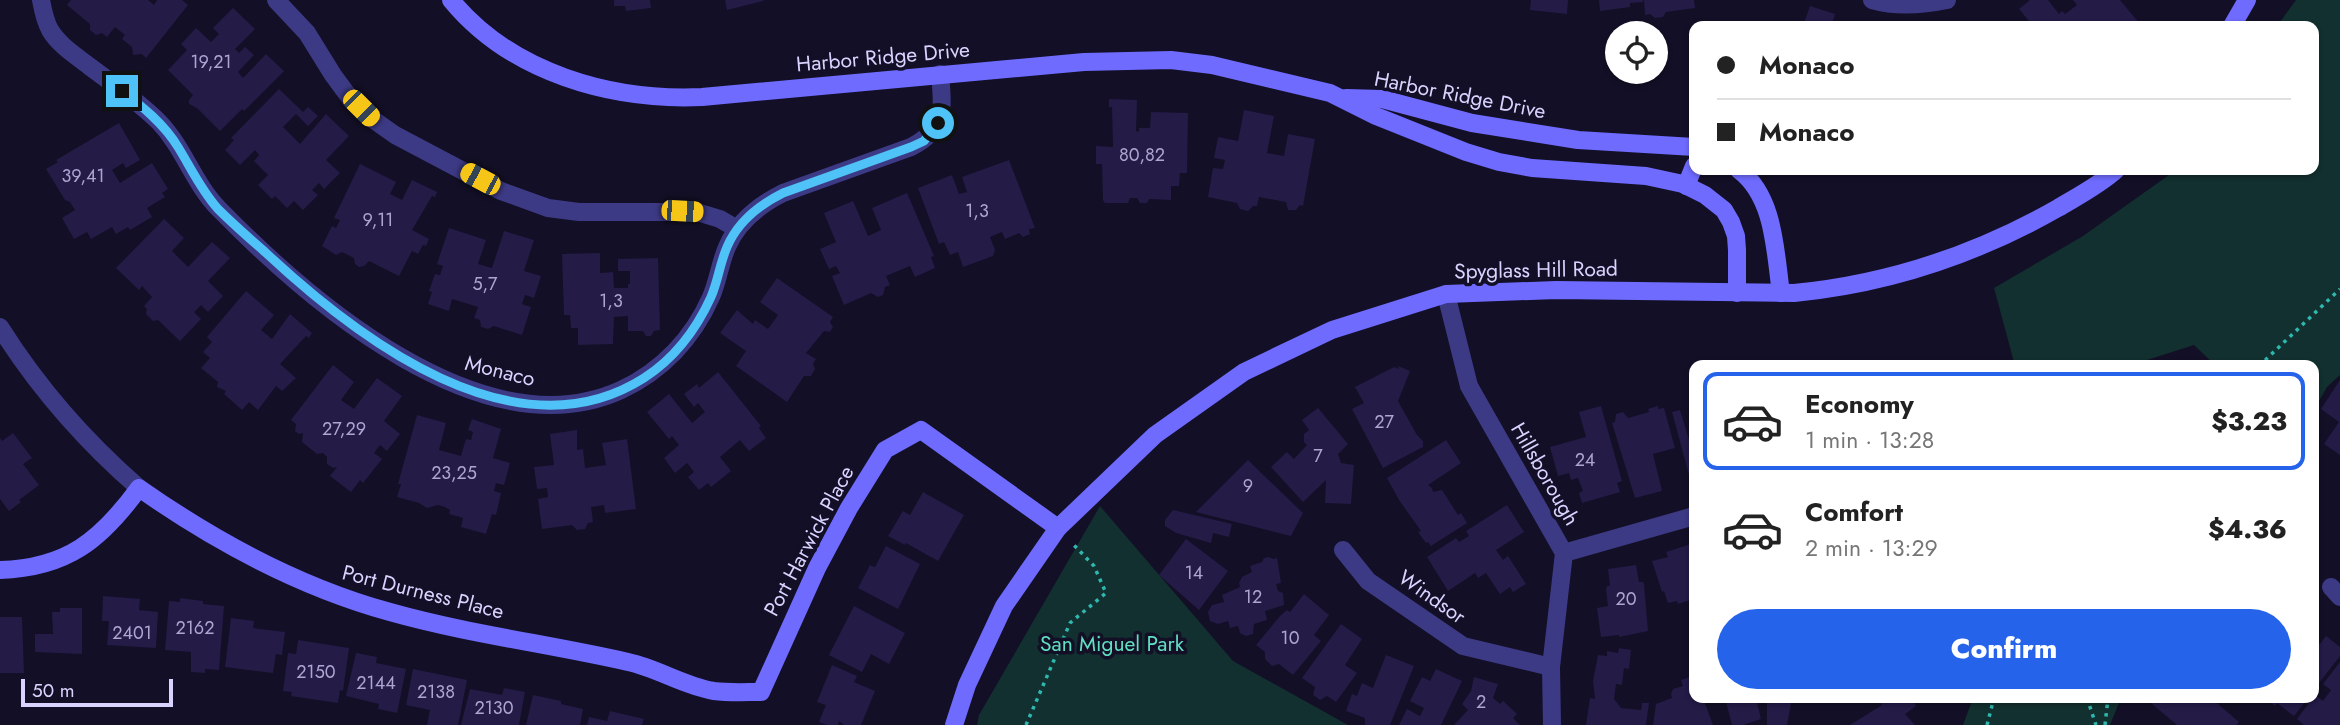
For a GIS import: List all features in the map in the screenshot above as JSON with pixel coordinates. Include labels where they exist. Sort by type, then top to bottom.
[{"type":"street","name":"Monaco","points":[[41,0],[43,14],[51,32],[64,47],[142,106],[161,124],[177,145],[200,186],[218,208],[294,279],[394,354],[428,373],[502,398],[539,405],[593,400],[620,391],[644,378],[666,361],[685,342],[701,319],[727,247],[737,229],[764,202],[783,193],[924,141],[940,119],[940,75]]},
{"type":"street","points":[[276,0],[307,33],[333,75],[371,118],[395,135],[501,191],[548,208],[579,212],[697,212],[720,219],[737,229]]},
{"type":"street","name":"Harbor Ridge Drive","points":[[451,0],[504,47],[546,70],[596,88],[638,96],[702,97],[1084,62],[1171,60],[1212,65],[1342,98],[1388,121],[1499,162],[1646,176],[1686,186],[1706,195],[1724,210],[1731,222],[1736,236],[1737,293]]},
{"type":"street","points":[[1872,0],[1913,5],[1947,0]]},
{"type":"street","points":[[2235,21],[2247,0]]},
{"type":"street","name":"Harbor Ridge Drive","points":[[1342,98],[1382,99],[1472,123],[1578,140],[1689,148]]},
{"type":"street","points":[[1686,186],[1690,175]]},
{"type":"street","points":[[1746,175],[1768,214],[1781,293]]},
{"type":"street","name":"Spyglass Hill Road","points":[[954,725],[967,685],[1004,606],[1058,528],[1155,435],[1244,372],[1332,330],[1446,294],[1556,290],[1781,293],[1833,289],[1899,275],[2013,233],[2101,184],[2111,175]]},
{"type":"street","name":"Hillsborough","points":[[1446,294],[1469,386],[1564,553],[1551,667],[1552,725]]},
{"type":"street","name":"Port Durness Place","points":[[0,327],[57,408],[139,488],[180,517],[278,571],[360,603],[433,623],[632,662],[713,691],[761,692]]},
{"type":"street","name":"Port Harwick Place","points":[[761,692],[817,568],[862,487],[885,450],[921,430],[1058,528]]},
{"type":"street","points":[[0,570],[34,567],[54,562],[81,550],[123,510],[139,488]]},
{"type":"street","points":[[1564,553],[1689,517]]},
{"type":"street","name":"Windsor","points":[[1343,550],[1368,581],[1462,646],[1551,667]]},
{"type":"path","points":[[2265,360],[2340,289]]},
{"type":"path","points":[[1026,725],[1070,624],[1107,593],[1094,566],[1058,528]]},
{"type":"path","points":[[1987,725],[1993,703]]},
{"type":"path","points":[[2089,703],[2096,725]]},
{"type":"path","points":[[2105,725],[2107,703]]},
{"type":"green space","points":[[2296,0],[2340,0],[2340,375],[2327,387],[2319,401],[2319,360],[2210,360],[2194,345],[2147,360],[2013,360],[1994,288],[2083,236],[2169,175],[2319,175],[2319,21],[2281,21]]},
{"type":"green space","name":"San Miguel Park","points":[[1100,506],[1233,661],[1348,725],[977,725],[979,715]]},
{"type":"green space","points":[[1971,703],[2119,703],[2110,725],[1963,725]]},
{"type":"building","points":[[71,0],[148,0],[154,5],[157,0],[182,0],[188,5],[146,58],[142,54],[133,55],[132,47],[122,39],[125,35],[115,27],[107,37],[102,33],[96,35],[90,30],[90,24],[67,5]]},
{"type":"building","points":[[614,0],[650,0],[651,8],[626,11],[625,6],[614,6]]},
{"type":"building","points":[[725,0],[763,0],[763,1],[727,10]]},
{"type":"building","points":[[1531,0],[1568,0],[1567,14],[1530,10]]},
{"type":"building","points":[[1599,0],[1643,2],[1630,3],[1630,7],[1600,11]]},
{"type":"building","points":[[1644,0],[1694,0],[1695,8],[1666,12],[1663,17],[1655,18],[1650,14],[1645,15]]},
{"type":"building","points":[[2030,0],[2048,0],[2059,14],[2062,11],[2065,14],[2077,5],[2073,0],[2120,0],[2138,21],[2029,21],[2019,9]]},
{"type":"building","points":[[1810,6],[1835,14],[1833,21],[1805,21]]},
{"type":"building","points":[[233,8],[255,29],[235,49],[239,53],[245,47],[254,55],[238,72],[243,78],[266,54],[284,71],[220,131],[197,108],[189,104],[193,95],[168,70],[187,50],[181,44],[196,28],[211,42],[219,34],[213,28]]},
{"type":"building","points":[[279,89],[303,112],[308,107],[318,116],[308,126],[296,114],[283,127],[300,144],[326,114],[349,136],[326,160],[340,173],[324,189],[319,183],[312,190],[318,195],[303,210],[294,201],[287,208],[275,196],[272,199],[258,185],[268,175],[254,161],[259,155],[255,150],[240,165],[225,150],[234,140],[231,138]]},
{"type":"building","points":[[1109,99],[1137,100],[1136,131],[1139,132],[1139,128],[1150,128],[1151,112],[1188,113],[1187,173],[1180,173],[1179,186],[1171,186],[1171,200],[1149,199],[1147,203],[1140,203],[1137,198],[1130,198],[1128,203],[1105,203],[1103,200],[1102,164],[1096,164],[1096,146],[1113,147],[1112,107],[1109,107]]},
{"type":"building","points":[[1244,110],[1274,116],[1267,153],[1284,156],[1288,134],[1315,139],[1303,206],[1300,205],[1296,210],[1288,210],[1286,202],[1259,197],[1257,206],[1248,211],[1240,209],[1237,203],[1208,197],[1213,168],[1223,169],[1225,160],[1214,158],[1218,137],[1238,141]]},
{"type":"building","points":[[119,123],[140,160],[126,168],[123,163],[112,170],[120,183],[152,163],[168,189],[162,193],[165,197],[147,208],[152,217],[130,230],[128,227],[116,234],[112,227],[91,239],[87,232],[74,239],[62,218],[75,210],[70,202],[65,200],[46,169],[58,162],[56,160]]},
{"type":"building","points":[[1009,160],[1035,228],[1029,229],[1030,234],[1023,237],[1019,233],[1005,239],[1002,232],[990,237],[995,250],[993,256],[963,267],[958,252],[950,255],[944,242],[939,244],[918,188],[952,175],[959,194],[967,192],[962,177]]},
{"type":"building","points":[[360,164],[396,182],[390,194],[402,200],[412,180],[437,192],[412,230],[429,239],[426,246],[423,245],[418,254],[412,251],[399,276],[369,261],[359,267],[354,258],[342,252],[336,255],[322,246],[332,226],[336,228],[340,220],[334,218]]},
{"type":"building","points":[[907,193],[934,256],[931,257],[935,268],[915,277],[910,266],[886,276],[890,285],[885,287],[883,295],[878,297],[871,293],[844,305],[832,276],[840,273],[836,266],[829,269],[820,249],[836,242],[824,213],[853,201],[868,236],[881,230],[872,208]]},
{"type":"building","points":[[164,219],[184,238],[172,251],[188,267],[212,242],[230,258],[208,281],[223,296],[208,312],[201,305],[194,312],[201,319],[180,341],[158,320],[153,321],[146,314],[147,309],[144,306],[152,297],[142,286],[139,290],[116,268]]},
{"type":"building","points":[[449,228],[486,240],[478,264],[492,268],[504,231],[534,240],[524,271],[541,276],[534,298],[525,295],[522,304],[531,307],[522,335],[494,326],[488,329],[481,327],[480,320],[474,318],[478,307],[452,299],[449,311],[428,304],[435,274],[440,275],[443,266],[437,264]]},
{"type":"building","points":[[600,253],[600,273],[613,272],[614,288],[628,288],[630,284],[630,271],[618,271],[618,259],[658,258],[660,330],[654,331],[651,336],[646,336],[643,331],[628,331],[628,316],[614,317],[613,344],[578,345],[578,328],[571,328],[570,315],[564,315],[562,254]]},
{"type":"building","points":[[777,278],[833,317],[830,332],[824,331],[806,353],[816,359],[813,364],[815,369],[811,376],[804,376],[787,402],[736,366],[746,351],[720,333],[737,310],[753,324],[755,320],[768,329],[778,315],[760,302]]},
{"type":"building","points":[[246,291],[274,315],[261,330],[272,339],[290,314],[312,333],[280,364],[296,378],[282,391],[276,386],[258,410],[249,402],[242,410],[224,394],[226,391],[217,387],[218,382],[201,368],[210,358],[203,352],[212,342],[207,337]]},
{"type":"building","points":[[333,365],[354,382],[341,400],[354,409],[377,378],[402,396],[384,421],[400,434],[387,451],[380,445],[374,453],[382,459],[363,483],[360,480],[351,492],[330,476],[337,467],[333,468],[327,464],[327,457],[323,453],[317,454],[302,442],[303,433],[295,431],[296,424],[291,420]]},
{"type":"building","points":[[1398,366],[1410,371],[1398,401],[1423,441],[1423,447],[1383,468],[1352,409],[1364,403],[1355,387],[1394,367],[1399,369]]},
{"type":"building","points":[[718,372],[761,426],[759,428],[766,438],[749,451],[740,440],[720,457],[731,471],[711,487],[708,483],[699,490],[688,477],[694,472],[687,463],[675,473],[664,458],[679,445],[672,436],[669,439],[647,412],[669,394],[692,423],[705,412],[698,403],[694,407],[684,394],[697,384],[699,388]]},
{"type":"building","points":[[2340,380],[2340,455],[2324,444],[2339,422],[2321,409]]},
{"type":"building","points":[[1601,406],[1622,481],[1617,483],[1620,492],[1582,503],[1579,493],[1583,491],[1578,478],[1571,480],[1569,473],[1558,476],[1550,447],[1586,437],[1579,412]]},
{"type":"building","points":[[1658,406],[1658,409],[1664,408],[1675,448],[1653,454],[1662,491],[1635,498],[1612,423],[1615,422],[1616,414],[1623,412],[1628,418],[1649,412],[1648,409]]},
{"type":"building","points":[[1318,408],[1348,444],[1338,454],[1341,463],[1354,465],[1351,504],[1325,503],[1326,480],[1303,502],[1271,467],[1287,452],[1294,459],[1307,445],[1304,442],[1304,434],[1309,430],[1302,420]]},
{"type":"building","points":[[1680,410],[1689,440],[1689,475],[1672,412]]},
{"type":"building","points":[[417,415],[446,423],[439,450],[461,456],[466,439],[471,440],[473,432],[468,430],[472,419],[501,429],[493,458],[510,463],[504,485],[496,483],[494,491],[501,493],[496,515],[492,514],[486,534],[461,527],[463,518],[449,514],[450,510],[445,507],[438,505],[427,508],[397,497],[401,484],[398,484]]},
{"type":"building","points":[[577,430],[577,450],[583,449],[585,468],[606,465],[602,443],[627,439],[636,509],[605,513],[604,505],[591,507],[593,522],[588,523],[585,529],[577,530],[572,525],[542,529],[538,499],[548,497],[547,488],[537,489],[534,467],[554,465],[550,434]]},
{"type":"building","points":[[13,433],[32,458],[23,464],[39,485],[9,511],[0,499],[0,438],[2,441]]},
{"type":"building","points":[[1446,440],[1461,463],[1428,485],[1433,492],[1442,490],[1458,515],[1461,513],[1467,523],[1431,546],[1418,532],[1421,531],[1387,478]]},
{"type":"building","points":[[1248,460],[1303,513],[1291,536],[1196,512]]},
{"type":"building","points":[[923,492],[964,515],[938,561],[888,536],[903,511],[910,515]]},
{"type":"building","points":[[1507,505],[1524,532],[1496,550],[1503,560],[1508,556],[1526,584],[1513,592],[1510,587],[1500,594],[1486,573],[1478,578],[1475,573],[1448,591],[1427,557],[1456,538],[1459,542],[1469,536],[1466,531]]},
{"type":"building","points":[[1173,510],[1232,524],[1229,537],[1213,533],[1211,543],[1176,533],[1165,526],[1165,520]]},
{"type":"building","points":[[1186,539],[1228,571],[1199,610],[1159,575]]},
{"type":"building","points":[[1689,545],[1689,601],[1678,604],[1677,601],[1668,603],[1664,591],[1662,592],[1652,561],[1668,557],[1666,552]]},
{"type":"building","points":[[886,546],[920,564],[898,609],[858,588],[870,565],[875,567]]},
{"type":"building","points":[[1269,557],[1277,558],[1281,583],[1276,584],[1278,591],[1283,593],[1284,605],[1265,611],[1267,620],[1254,624],[1253,634],[1246,636],[1240,633],[1238,626],[1230,628],[1228,621],[1218,624],[1210,621],[1208,612],[1212,605],[1224,602],[1222,595],[1240,587],[1242,577],[1252,572],[1250,566]]},
{"type":"building","points":[[1636,565],[1639,582],[1644,584],[1648,631],[1619,637],[1601,637],[1597,608],[1608,606],[1608,569]]},
{"type":"building","points":[[1304,594],[1329,615],[1314,635],[1321,641],[1293,675],[1279,664],[1272,666],[1265,659],[1265,652],[1256,645],[1280,616],[1287,610],[1290,612]]},
{"type":"building","points":[[103,596],[140,599],[139,610],[158,612],[156,648],[107,645],[109,621],[102,621]]},
{"type":"building","points":[[180,598],[224,606],[219,670],[191,672],[191,652],[165,650],[169,601],[180,602]]},
{"type":"building","points":[[854,606],[905,633],[889,664],[871,654],[862,672],[829,655]]},
{"type":"building","points":[[60,608],[82,608],[82,654],[35,652],[35,634],[53,634],[52,612],[60,612]]},
{"type":"building","points":[[0,617],[22,617],[24,673],[0,673]]},
{"type":"building","points":[[231,618],[254,621],[253,628],[285,632],[282,655],[276,654],[273,673],[225,667]]},
{"type":"building","points":[[1341,624],[1362,639],[1345,665],[1357,673],[1336,702],[1327,696],[1320,700],[1313,695],[1315,687],[1302,678]]},
{"type":"building","points":[[2326,636],[2340,647],[2340,656],[2319,683],[2319,643]]},
{"type":"building","points":[[298,640],[349,648],[343,691],[340,690],[338,703],[291,696],[292,692],[283,691],[288,653],[296,654]]},
{"type":"building","points":[[1619,648],[1631,650],[1629,669],[1624,668],[1622,685],[1616,684],[1614,699],[1621,708],[1641,710],[1642,703],[1649,703],[1646,725],[1586,725],[1590,698],[1595,699],[1593,681],[1598,655],[1607,656],[1607,651],[1618,653]]},
{"type":"building","points":[[356,653],[377,657],[376,663],[406,669],[397,713],[378,709],[379,704],[346,696]]},
{"type":"building","points":[[1386,655],[1414,666],[1390,725],[1365,725],[1365,718],[1346,711],[1352,694],[1357,696],[1362,683],[1373,688]]},
{"type":"building","points":[[2340,662],[2340,725],[2304,725],[2297,719],[2309,703],[2319,703],[2319,698],[2323,701],[2331,690],[2323,684]]},
{"type":"building","points":[[832,665],[857,676],[854,682],[875,691],[861,725],[844,725],[839,721],[838,725],[827,725],[819,722],[826,705],[817,702]]},
{"type":"building","points":[[413,669],[467,680],[458,725],[427,725],[430,710],[406,705]]},
{"type":"building","points":[[1436,669],[1462,681],[1441,725],[1399,725],[1407,709],[1420,716],[1424,708],[1410,701],[1422,677],[1430,681]]},
{"type":"building","points":[[1474,677],[1498,684],[1493,698],[1500,704],[1503,701],[1517,714],[1513,718],[1520,725],[1454,725],[1468,710],[1462,704],[1471,691]]},
{"type":"building","points":[[1689,678],[1689,703],[1705,703],[1713,725],[1653,725],[1656,704],[1672,698],[1673,689],[1683,686],[1681,680]]},
{"type":"building","points":[[504,688],[525,692],[519,725],[461,725],[470,689],[502,695]]},
{"type":"building","points":[[533,695],[583,709],[580,725],[526,725]]},
{"type":"building","points":[[1726,703],[1757,703],[1761,719],[1743,725],[1732,725]]},
{"type":"building","points":[[1767,703],[1791,703],[1787,725],[1767,725]]},
{"type":"building","points":[[1881,703],[1914,703],[1916,706],[1905,714],[1915,725],[1850,725],[1882,705]]},
{"type":"building","points":[[2151,703],[2217,703],[2239,722],[2236,725],[2177,725]]},
{"type":"building","points":[[2277,703],[2304,703],[2294,716]]},
{"type":"building","points":[[610,711],[644,719],[642,725],[587,725],[589,717],[607,721]]},
{"type":"route","points":[[122,91],[161,124],[177,145],[200,186],[218,208],[294,279],[362,332],[428,373],[502,398],[539,405],[593,400],[620,391],[644,378],[685,342],[701,319],[727,247],[747,216],[764,202],[783,193],[924,141],[938,123]]}]
